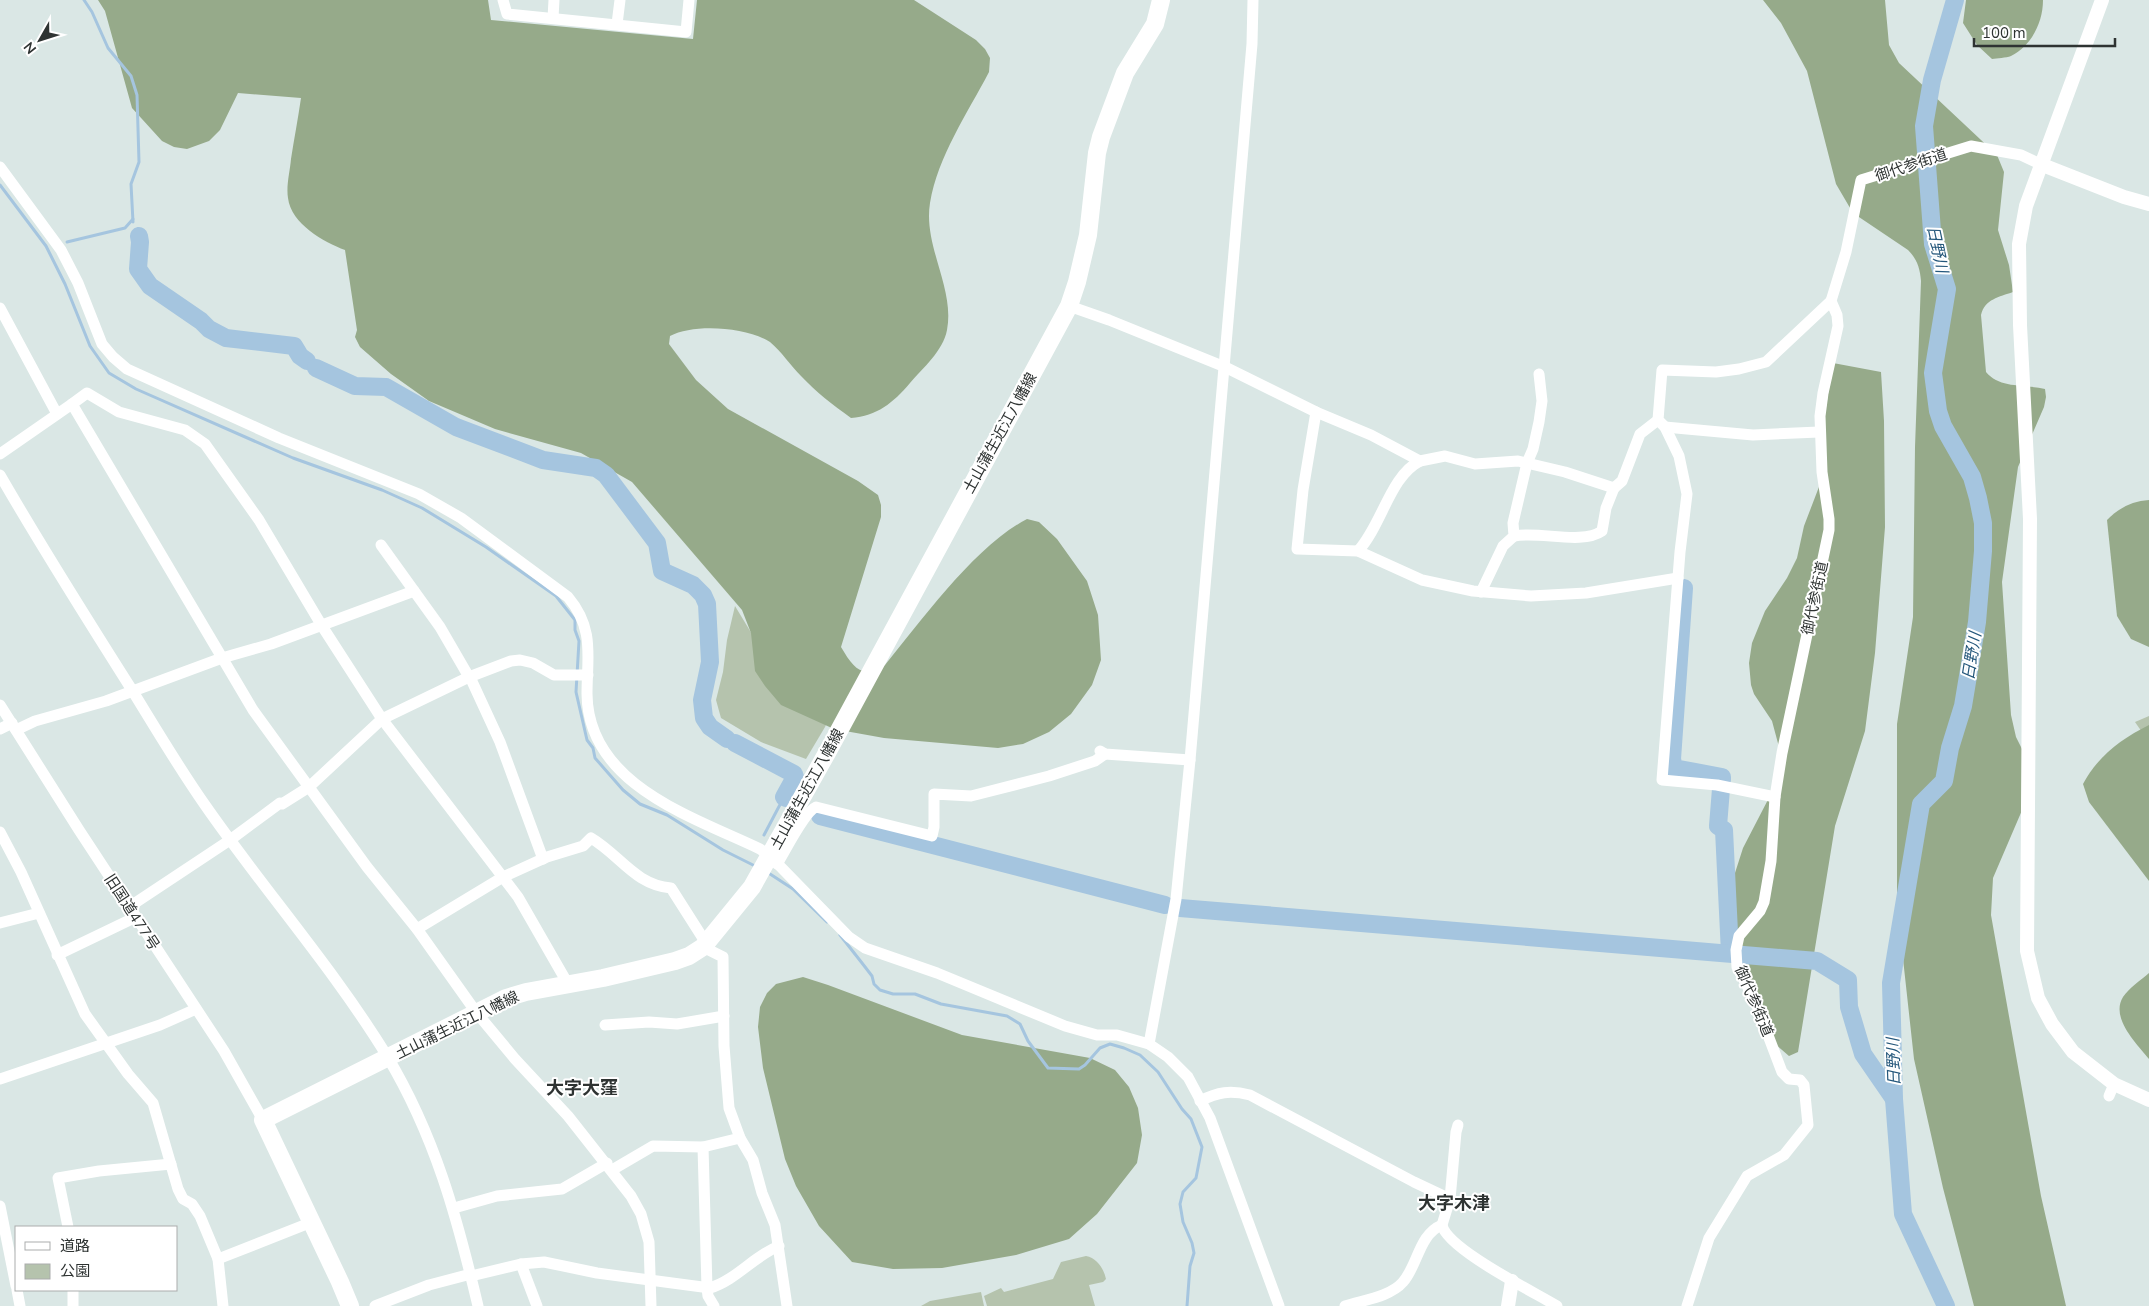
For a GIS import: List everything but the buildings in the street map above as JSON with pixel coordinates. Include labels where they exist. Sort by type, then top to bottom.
[{"type":"main road","name":"土山蒲生近江八幡線","points":[[263,1120],[506,998],[526,992],[603,978],[689,956],[704,945],[756,882],[771,861],[1069,306],[1077,282],[1088,235],[1097,153],[1101,137],[1125,73],[1155,24],[1161,0]]},
{"type":"main road","points":[[263,1120],[350,1306]]},
{"type":"street","points":[[504,0],[507,14],[686,32],[689,0]]},
{"type":"street","points":[[553,18],[554,0]]},
{"type":"street","points":[[617,24],[620,0]]},
{"type":"street","points":[[1149,1044],[1176,899],[1190,760],[1252,44],[1252,0]]},
{"type":"street","points":[[2102,0],[2040,164],[2022,224],[2018,261],[2030,519],[2027,951],[2038,998],[2052,1024],[2077,1056],[2111,1090],[2149,1100]]},
{"type":"street","name":"御代参街道","points":[[1686,1306],[1709,1238],[1747,1176],[1784,1155],[1808,1125],[1804,1085],[1800,1080],[1789,1079],[1782,1072],[1756,1001],[1737,967],[1736,954],[1739,936],[1760,911],[1764,902],[1771,861],[1775,798],[1782,753],[1829,530],[1830,519],[1822,472],[1819,432],[1823,393],[1838,326],[1837,315],[1832,301],[1846,252],[1861,180],[1966,147],[1975,146],[2021,155],[2040,164]]},
{"type":"street","points":[[2040,164],[2124,197],[2149,204]]},
{"type":"street","points":[[0,167],[61,250],[78,283],[100,339],[112,357],[127,369],[279,438],[419,494],[461,518],[558,588],[574,605],[587,635],[589,644],[585,675],[587,696],[592,720],[601,744],[620,772],[638,788],[658,800],[760,849],[849,937],[865,948],[937,973],[1065,1026],[1097,1035],[1117,1035],[1149,1044],[1182,1070],[1195,1088],[1210,1118],[1279,1306]]},
{"type":"street","points":[[1775,798],[1717,785],[1662,780],[1678,578],[1687,494],[1681,465],[1661,423],[1662,370],[1716,372],[1739,369],[1766,362],[1832,301]]},
{"type":"street","points":[[1069,306],[1109,320],[1225,367],[1420,461]]},
{"type":"street","points":[[0,308],[57,414]]},
{"type":"street","points":[[1514,536],[1514,523],[1541,411],[1539,374]]},
{"type":"street","points":[[0,454],[88,394],[119,412],[185,430],[205,444],[258,520],[322,626],[382,718],[503,877],[546,944],[568,984]]},
{"type":"street","points":[[72,404],[253,710],[367,867],[418,929],[476,1012],[515,1059],[568,1116],[609,1167],[637,1206],[648,1242],[651,1306]]},
{"type":"street","points":[[1316,412],[1301,498],[1297,549],[1358,551],[1422,580],[1482,592],[1549,596],[1608,590],[1678,578]]},
{"type":"street","points":[[1482,592],[1503,546],[1514,536],[1529,534],[1580,538],[1598,534],[1602,531],[1606,508],[1614,488],[1622,481],[1640,434],[1661,423],[1753,435],[1819,432]]},
{"type":"street","points":[[1358,551],[1375,527],[1401,476],[1411,465],[1420,461],[1445,456],[1475,464],[1518,461],[1565,472],[1614,488]]},
{"type":"street","points":[[0,475],[132,692],[204,803],[342,988],[388,1058],[434,1152],[454,1208],[478,1306]]},
{"type":"street","points":[[381,545],[440,627],[469,677],[500,742],[543,859]]},
{"type":"street","points":[[0,729],[88,707],[222,658],[271,644],[322,626],[414,590]]},
{"type":"street","points":[[129,907],[230,840],[258,818],[309,786],[382,718],[469,677],[511,661],[520,660],[533,663],[554,675],[585,675]]},
{"type":"street","name":"旧国道477号","points":[[0,705],[224,1051],[263,1120]]},
{"type":"street","points":[[771,861],[812,808],[816,807],[932,836],[934,826],[934,794],[971,796],[1095,761],[1103,753],[1190,760]]},
{"type":"street","points":[[0,832],[21,872],[85,1014],[153,1103],[178,1189],[183,1199],[192,1204],[200,1216],[218,1260],[223,1306]]},
{"type":"street","points":[[418,929],[503,877],[543,859],[583,846],[590,838],[603,845],[638,877],[655,886],[671,888],[704,945],[723,957],[728,1108],[740,1138],[753,1160],[762,1193],[775,1225],[788,1306]]},
{"type":"street","points":[[0,923],[39,913]]},
{"type":"street","points":[[57,955],[136,917]]},
{"type":"street","points":[[0,1079],[173,1020],[196,1009]]},
{"type":"street","points":[[605,1025],[649,1022],[677,1024],[724,1016]]},
{"type":"street","points":[[1200,1101],[1217,1093],[1229,1092],[1250,1095],[1414,1182],[1450,1199]]},
{"type":"street","points":[[1458,1125],[1450,1199],[1442,1224],[1444,1231],[1453,1240],[1512,1281],[1557,1306]]},
{"type":"street","points":[[454,1208],[497,1196],[562,1190],[653,1146],[703,1147],[740,1138]]},
{"type":"street","points":[[703,1147],[707,1288],[708,1296],[714,1306]]},
{"type":"street","points":[[68,1226],[58,1178],[99,1171],[171,1164]]},
{"type":"street","points":[[0,1206],[15,1278]]},
{"type":"street","points":[[218,1260],[312,1222]]},
{"type":"street","points":[[1345,1306],[1385,1294],[1401,1284],[1423,1244],[1434,1228],[1442,1224]]},
{"type":"street","points":[[375,1306],[430,1285],[521,1264],[544,1262],[649,1281],[707,1288],[725,1282],[778,1246]]},
{"type":"street","points":[[521,1264],[537,1306]]},
{"type":"street","points":[[1508,1306],[1512,1281]]},
{"type":"street","points":[[18,1291],[20,1306]]},
{"type":"street","points":[[73,1306],[74,1291]]},
{"type":"green space","points":[[98,0],[488,0],[491,20],[693,39],[697,0],[914,0],[976,40],[985,49],[990,58],[989,72],[946,152],[930,203],[931,235],[947,298],[947,330],[937,352],[897,397],[877,411],[851,418],[831,403],[797,372],[770,342],[760,337],[720,328],[693,329],[670,336],[669,344],[696,380],[728,409],[858,481],[878,495],[881,505],[881,517],[841,647],[850,661],[859,670],[870,671],[885,665],[969,565],[1008,531],[1027,519],[1039,522],[1057,539],[1087,581],[1098,615],[1101,660],[1092,685],[1071,714],[1049,732],[1023,744],[998,748],[884,738],[834,729],[781,705],[755,671],[751,633],[742,610],[632,482],[581,453],[495,429],[429,401],[391,374],[360,347],[355,337],[357,330],[345,250],[310,231],[295,216],[290,207],[287,189],[288,178],[301,98],[238,93],[220,130],[209,141],[187,149],[174,147],[162,141],[132,108],[105,11]]},
{"type":"green space","points":[[1763,0],[1885,0],[1889,45],[1899,63],[1997,155],[2004,172],[1998,230],[2009,265],[2013,292],[1989,302],[1981,315],[1986,372],[1998,381],[2006,384],[2045,389],[2046,397],[2044,407],[2018,467],[2002,582],[2011,715],[2016,737],[2024,753],[2026,801],[1993,878],[1991,915],[2041,1196],[2066,1306],[1974,1306],[1943,1188],[1914,1059],[1897,904],[1897,724],[1913,617],[1915,447],[1921,276],[1911,253],[1853,213],[1836,184],[1807,71],[1781,23]]},
{"type":"green space","points":[[1966,0],[2043,0],[2041,16],[2035,32],[2025,46],[2011,56],[1992,59],[1977,45],[1963,23]]},
{"type":"green space","points":[[1833,363],[1881,372],[1884,421],[1885,527],[1875,653],[1865,731],[1835,826],[1798,1052],[1789,1056],[1775,1044],[1734,946],[1735,873],[1743,848],[1773,790],[1779,747],[1772,721],[1754,694],[1751,685],[1749,663],[1752,643],[1765,611],[1787,578],[1797,558],[1804,526],[1827,466],[1823,426]]},
{"type":"green space","points":[[2149,500],[2149,647],[2131,639],[2117,616],[2107,520],[2126,506]]},
{"type":"green space","points":[[735,606],[767,659],[836,703],[825,727],[806,759],[761,742],[721,718],[716,700]]},
{"type":"green space","points":[[2149,716],[2149,733],[2144,735],[2135,722]]},
{"type":"green space","points":[[2149,725],[2149,881],[2089,802],[2083,784],[2096,765],[2111,749]]},
{"type":"green space","points":[[2149,973],[2149,1059],[2122,1022],[2120,1005],[2123,997],[2132,987]]},
{"type":"green space","points":[[803,977],[962,1035],[1090,1058],[1115,1070],[1129,1087],[1138,1108],[1142,1135],[1137,1163],[1097,1214],[1069,1239],[1016,1255],[942,1268],[893,1269],[852,1262],[819,1226],[796,1186],[785,1159],[763,1068],[758,1027],[760,1007],[767,993],[776,984]]},
{"type":"green space","points":[[1086,1256],[1099,1264],[1104,1271],[1106,1279],[1103,1282],[1089,1285],[1095,1306],[987,1306],[984,1296],[1001,1288],[1004,1292],[1053,1279],[1061,1262]]},
{"type":"green space","points":[[981,1292],[984,1306],[921,1306],[930,1301]]},
{"type":"waterway","points":[[84,0],[92,12],[108,48],[131,76],[137,95],[139,162],[131,184],[133,222]]},
{"type":"waterway","name":"日野川","points":[[1946,1306],[1903,1214],[1894,1099],[1891,983],[1921,804],[1944,781],[1950,748],[1963,706],[1977,622],[1983,551],[1983,523],[1978,498],[1972,477],[1943,426],[1938,411],[1933,373],[1947,289],[1933,244],[1924,126],[1932,80],[1955,0]]},
{"type":"waterway","points":[[0,185],[46,246],[65,284],[90,346],[109,373],[136,389],[293,458],[382,490],[422,508],[486,547],[556,596],[575,620],[575,630],[579,641],[576,692],[587,740],[593,748],[595,758],[623,790],[640,804],[667,815],[723,850],[757,867]]},
{"type":"waterway","points":[[67,242],[125,228],[133,219]]},
{"type":"waterway","points":[[139,236],[138,269],[150,286],[201,321],[209,329],[226,338],[294,346],[300,356],[307,361]]},
{"type":"waterway","points":[[316,368],[355,386],[386,387],[456,427],[543,460],[596,468],[606,475],[657,543],[662,571],[693,585],[703,595],[707,604],[710,662],[702,700],[704,718],[710,727],[727,739]]},
{"type":"waterway","points":[[1684,588],[1672,759],[1674,768],[1722,777],[1722,780]]},
{"type":"waterway","points":[[735,743],[794,774],[795,777],[784,797],[786,798]]},
{"type":"waterway","points":[[1721,789],[1718,826],[1724,830],[1730,953]]},
{"type":"waterway","points":[[764,835],[784,797]]},
{"type":"waterway","points":[[820,816],[1165,905]]},
{"type":"waterway","points":[[767,872],[793,889],[827,922]]},
{"type":"waterway","points":[[1180,908],[1817,961],[1848,980],[1849,1007],[1863,1054],[1894,1099]]},
{"type":"waterway","points":[[840,935],[872,976],[874,984],[880,990],[893,994],[915,994],[941,1004],[1007,1016],[1020,1024],[1028,1041],[1048,1068],[1079,1069],[1100,1048],[1110,1044],[1140,1055],[1158,1072],[1182,1109],[1191,1119],[1202,1147],[1196,1178],[1183,1192],[1180,1204],[1183,1222],[1194,1253],[1190,1266],[1187,1306]]},
{"type":"district","name":"大字大窪","points":[[582,1088]]},
{"type":"district","name":"大字木津","points":[[1454,1203]]}]
